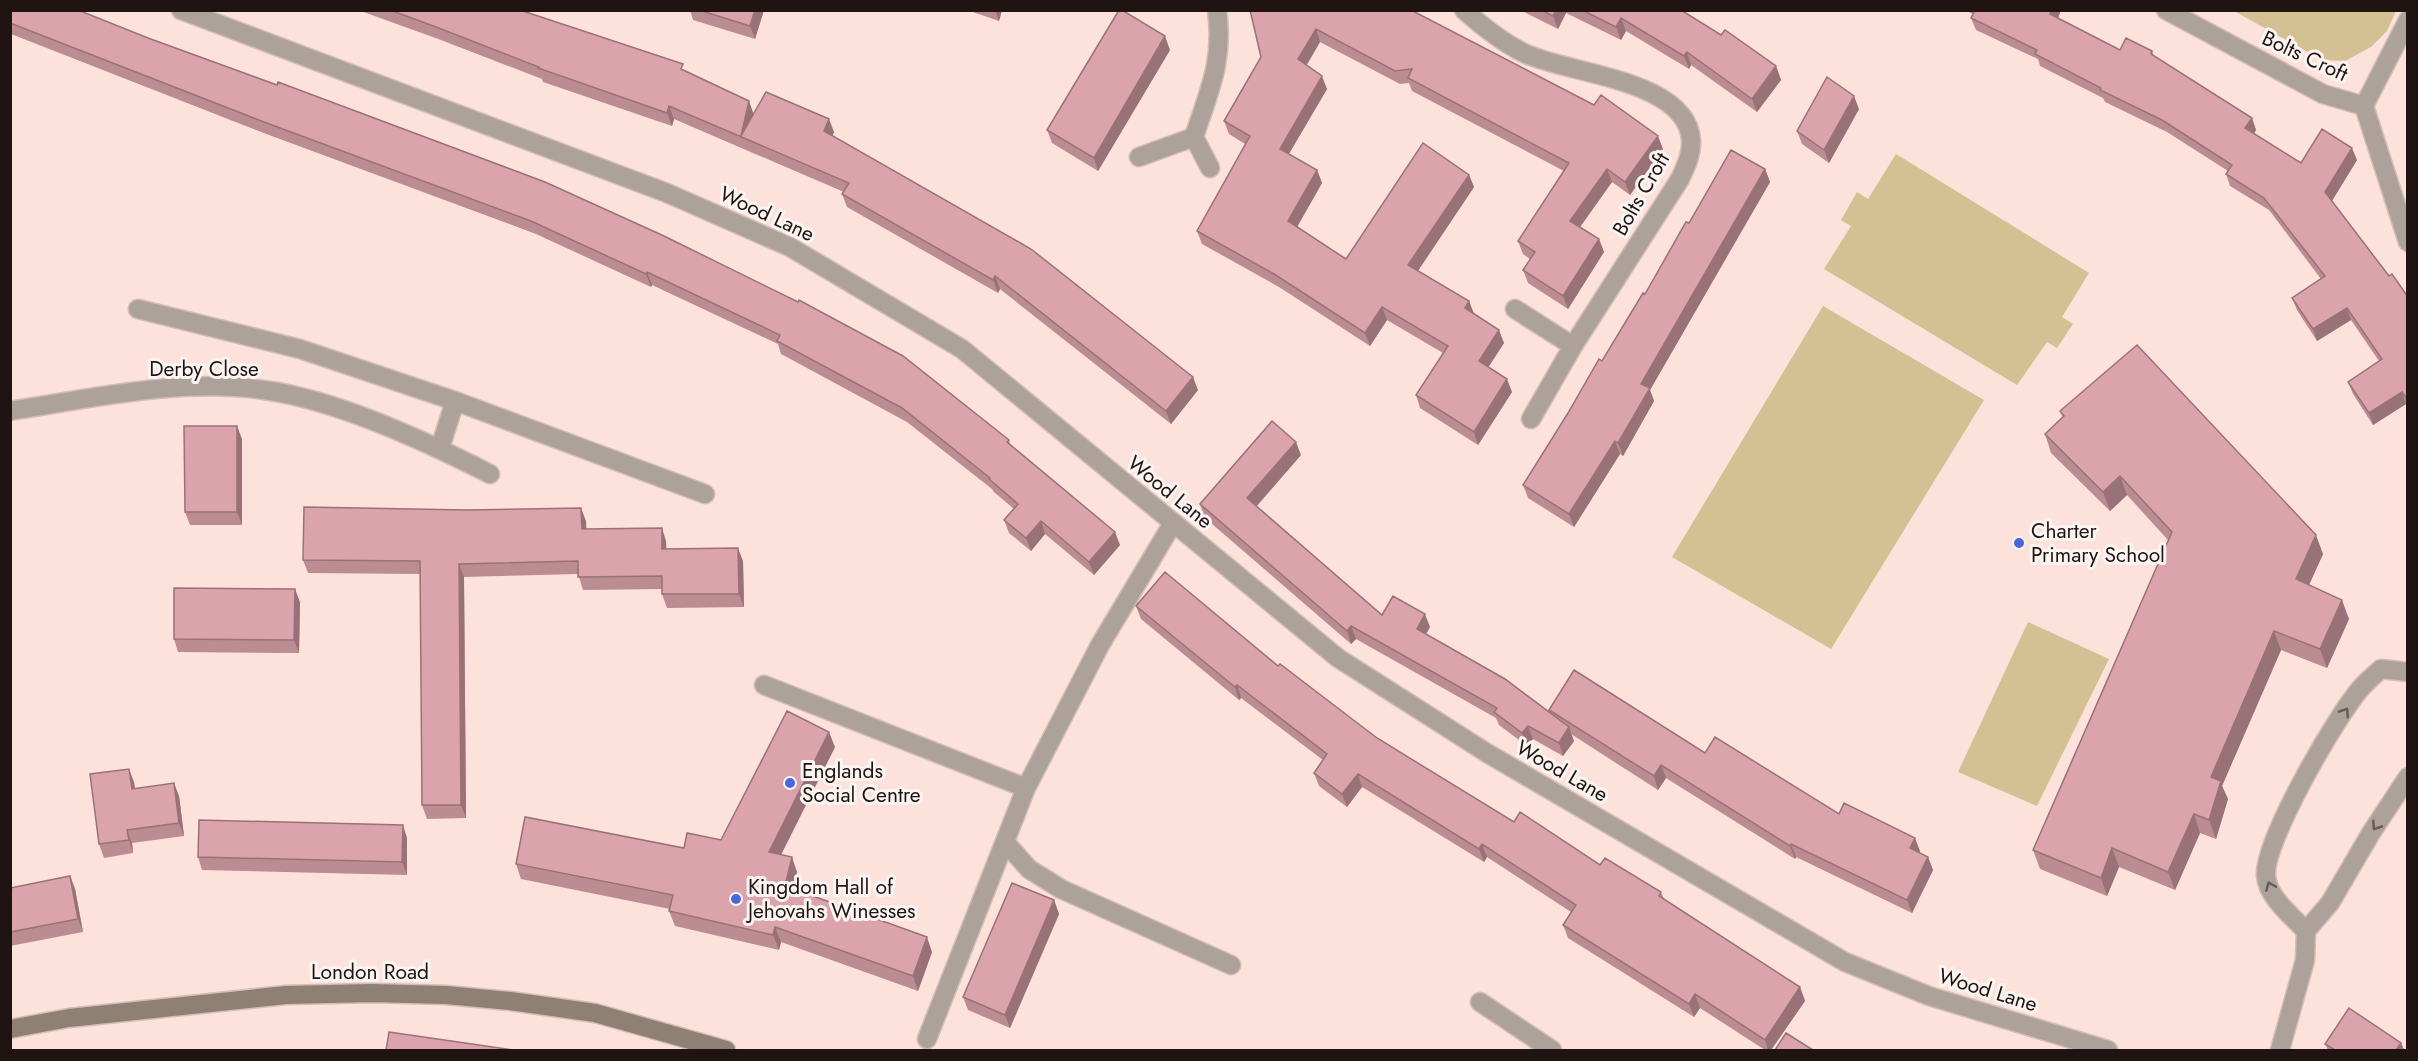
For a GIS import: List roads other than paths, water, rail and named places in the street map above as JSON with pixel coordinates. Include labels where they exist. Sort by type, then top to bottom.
[{"type":"street","name":"Wood Lane","points":[[181,10],[667,193],[790,247],[962,350],[1338,658],[1487,753],[1835,956],[1929,996],[2068,1045],[2108,1050]]},
{"type":"street","points":[[1210,168],[1194,137],[1217,70],[1221,40],[1217,10]]},
{"type":"street","name":"Bolts Croft","points":[[1464,10],[1490,32],[1525,54],[1569,69],[1650,91],[1672,104],[1686,122],[1691,138],[1689,157],[1680,179],[1573,346],[1531,419]]},
{"type":"street","name":"Bolts Croft","points":[[2169,11],[2323,94],[2364,106],[2408,242]]},
{"type":"street","points":[[2364,106],[2408,20]]},
{"type":"street","points":[[1139,157],[1194,137]]},
{"type":"street","points":[[138,309],[300,349],[455,401],[705,494]]},
{"type":"street","points":[[1515,309],[1573,346]]},
{"type":"street","name":"Derby Close","points":[[10,411],[118,394],[170,389],[218,387],[265,390],[331,406],[440,448],[490,474]]},
{"type":"street","points":[[440,448],[455,401]]},
{"type":"street","points":[[927,1040],[1026,788],[1100,645],[1173,524]]},
{"type":"street","points":[[2306,931],[2282,906],[2269,887],[2266,866],[2271,847],[2315,759],[2360,689],[2381,669],[2408,672]]},
{"type":"street","points":[[764,685],[1026,788]]},
{"type":"street","points":[[2280,1050],[2305,960],[2306,931],[2330,903],[2371,832],[2408,777]]},
{"type":"street","points":[[1005,842],[1029,869],[1061,890],[1231,965]]},
{"type":"street","name":"London Road","points":[[10,1029],[69,1018],[286,995],[372,993],[446,995],[595,1013],[726,1050]]},
{"type":"street","points":[[1480,1002],[1552,1050]]},
{"type":"place","name":"Charter Primary School","points":[[2019,543]]},
{"type":"place","name":"Englands Social Centre","points":[[790,783]]},
{"type":"place","name":"Kingdom Hall of Jehovahs Winesses","points":[[736,899]]}]
